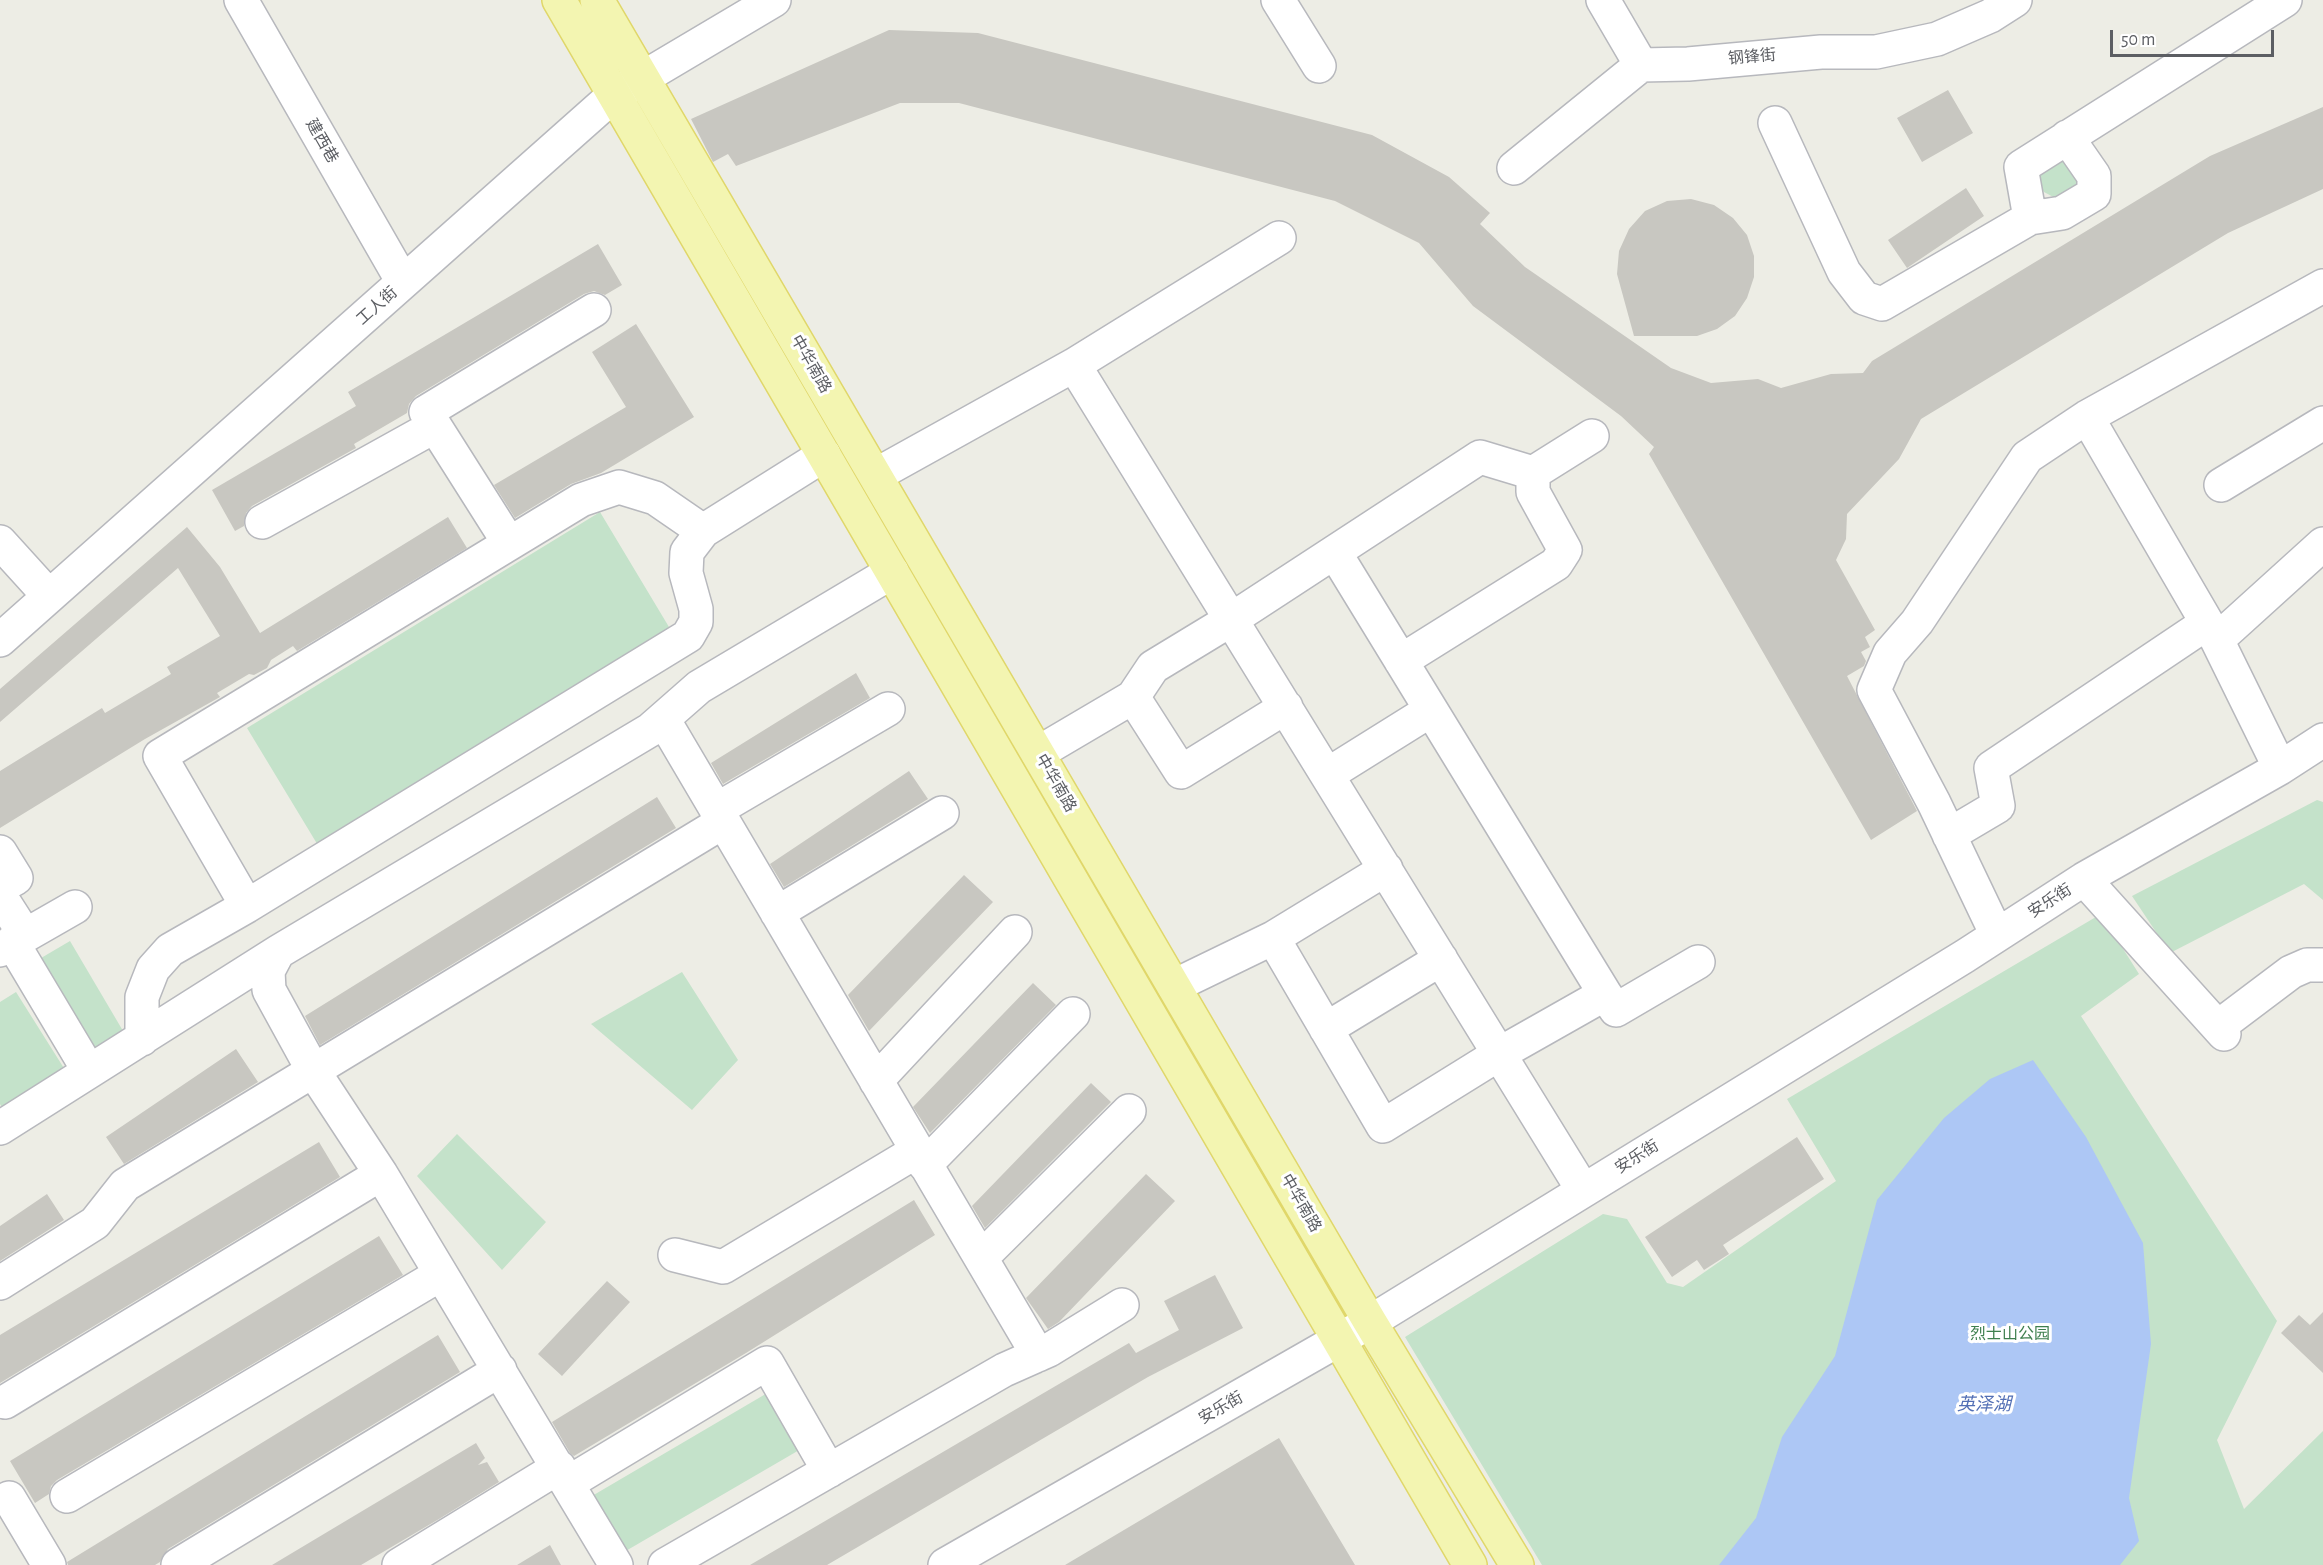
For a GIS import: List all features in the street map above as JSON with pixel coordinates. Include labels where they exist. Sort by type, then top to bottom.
[{"type":"main road","points":[[559,0],[1470,1565]]},
{"type":"main road","name":"中华南路","points":[[597,0],[1370,1322],[1517,1565]]},
{"type":"street","name":"建西巷","points":[[241,0],[403,282]]},
{"type":"street","name":"工人街","points":[[0,640],[614,95],[774,0]]},
{"type":"street","points":[[1278,0],[1319,66]]},
{"type":"street","points":[[1514,168],[1641,65],[1603,0]]},
{"type":"street","name":"钢锋街","points":[[1641,65],[1688,64],[1821,52],[1876,52],[1937,39],[1990,16],[2015,0]]},
{"type":"street","points":[[2030,218],[2021,167],[2279,2]]},
{"type":"street","points":[[1775,123],[1844,272],[1864,298],[1882,304],[2030,218],[2062,213],[2094,194],[2094,176],[2067,137]]},
{"type":"street","points":[[876,475],[1074,365],[1280,238]]},
{"type":"street","points":[[1997,935],[1949,835],[1874,690],[1890,653],[1917,622],[2027,457],[2087,417],[2323,286]]},
{"type":"street","points":[[509,543],[426,412],[594,310]]},
{"type":"street","points":[[1074,365],[1583,1190]]},
{"type":"street","points":[[2087,417],[2212,631],[2280,768]]},
{"type":"street","points":[[2221,485],[2323,423]]},
{"type":"street","points":[[262,522],[435,426]]},
{"type":"street","points":[[1038,753],[1133,697],[1153,667],[1335,553],[1480,457],[1533,473],[1592,436]]},
{"type":"street","points":[[142,1039],[142,998],[153,969],[170,950],[247,906],[687,636],[696,622],[696,609],[686,573],[687,552],[703,531],[824,455]]},
{"type":"street","points":[[1401,661],[1556,564],[1565,550],[1533,492],[1533,473]]},
{"type":"street","points":[[247,906],[160,756],[581,500],[619,487],[655,498],[703,531]]},
{"type":"street","points":[[0,542],[50,596]]},
{"type":"street","points":[[1949,835],[1998,806],[1991,768],[2212,631],[2323,544]]},
{"type":"street","points":[[1335,553],[1616,1010],[1698,962]]},
{"type":"street","points":[[0,1128],[278,952],[650,730],[699,687],[892,572]]},
{"type":"street","points":[[1133,697],[1180,772],[1286,707]]},
{"type":"street","points":[[0,1283],[95,1223],[125,1185],[314,1072],[888,709]]},
{"type":"street","points":[[1328,774],[1431,710]]},
{"type":"street","points":[[663,719],[1038,1355]]},
{"type":"street","name":"安乐街","points":[[945,1565],[1370,1322],[2084,879],[2280,768],[2323,740]]},
{"type":"street","points":[[777,913],[942,813]]},
{"type":"street","points":[[0,852],[16,878],[0,887]]},
{"type":"street","points":[[1174,986],[1273,938],[1386,870]]},
{"type":"street","points":[[2084,879],[2221,1031],[2291,972],[2307,965],[2323,965]]},
{"type":"street","points":[[0,896],[12,942],[89,1071]]},
{"type":"street","points":[[12,942],[75,907]]},
{"type":"street","points":[[876,1081],[1015,932]]},
{"type":"street","points":[[1273,938],[1383,1126],[1499,1054],[1605,994]]},
{"type":"street","points":[[278,952],[268,971],[269,990],[314,1072],[381,1174],[616,1565]]},
{"type":"street","points":[[1326,1029],[1441,959]]},
{"type":"street","points":[[228,984],[244,984],[269,990]]},
{"type":"street","points":[[675,1255],[723,1267],[921,1158],[1073,1014]]},
{"type":"street","points":[[981,1258],[1129,1111]]},
{"type":"street","points":[[5,1402],[381,1174]]},
{"type":"street","points":[[67,1496],[441,1274]]},
{"type":"street","points":[[665,1565],[1004,1370],[1038,1355],[1122,1305]]},
{"type":"street","points":[[399,1565],[767,1363],[829,1471]]},
{"type":"street","points":[[178,1565],[500,1370]]},
{"type":"street","points":[[9,1498],[49,1565]]},
{"type":"green space","points":[[2065,155],[2080,184],[2057,199],[2044,192],[2040,186],[2038,172]]},
{"type":"green space","points":[[600,512],[672,632],[319,847],[247,728]]},
{"type":"green space","points":[[2317,800],[2323,802],[2323,900],[2304,884],[2170,953],[2132,896]]},
{"type":"green space","name":"烈士山公园","points":[[2101,914],[2139,974],[2081,1016],[2277,1321],[2217,1440],[2244,1509],[2323,1431],[2323,1565],[1542,1565],[1405,1337],[1603,1214],[1627,1219],[1667,1283],[1683,1287],[1836,1181],[1787,1099]]},
{"type":"green space","points":[[70,941],[126,1036],[92,1056],[36,961]]},
{"type":"green space","points":[[682,972],[738,1060],[692,1110],[591,1024]]},
{"type":"green space","points":[[16,992],[67,1073],[5,1113],[0,1104],[0,1002]]},
{"type":"green space","points":[[457,1134],[546,1222],[502,1270],[417,1176]]},
{"type":"green space","points":[[769,1392],[801,1449],[624,1552],[592,1496]]},
{"type":"water","name":"英泽湖","points":[[2033,1060],[2086,1137],[2143,1243],[2151,1344],[2129,1498],[2139,1541],[2120,1565],[1719,1565],[1756,1518],[1782,1437],[1835,1356],[1877,1200],[1944,1118],[1990,1079]]},
{"type":"building","points":[[889,30],[978,33],[1372,135],[1449,177],[1490,213],[1480,224],[1525,267],[1671,368],[1711,383],[1758,379],[1781,388],[1831,374],[1863,373],[1872,361],[2210,156],[2323,107],[2323,189],[2228,233],[1921,419],[1899,459],[1847,514],[1846,539],[1836,560],[1875,630],[1865,637],[1870,647],[1861,652],[1866,661],[1864,666],[1847,676],[1917,811],[1871,840],[1649,454],[1654,447],[1621,416],[1473,306],[1419,243],[1335,201],[959,103],[900,103],[736,166],[728,154],[713,162],[691,119]]},
{"type":"building","points":[[1948,90],[1973,133],[1922,162],[1897,118]]},
{"type":"building","points":[[1966,188],[1984,216],[1907,268],[1888,240]]},
{"type":"building","points":[[1691,199],[1714,205],[1733,218],[1747,235],[1754,256],[1754,277],[1747,298],[1735,316],[1717,329],[1697,336],[1634,336],[1617,274],[1619,251],[1629,229],[1645,211],[1667,201]]},
{"type":"building","points":[[598,244],[622,285],[605,295],[594,291],[584,294],[416,396],[409,404],[407,413],[354,444],[356,448],[252,506],[246,513],[244,526],[235,531],[212,490],[356,406],[348,392]]},
{"type":"building","points":[[636,324],[694,417],[601,473],[571,484],[515,518],[494,485],[626,407],[592,352]]},
{"type":"building","points":[[448,517],[467,548],[297,651],[293,646],[271,660],[267,668],[254,675],[249,674],[217,693],[220,697],[145,739],[0,828],[0,771],[102,708],[105,713],[171,674],[167,667],[220,636],[178,568],[0,722],[0,689],[187,527],[220,567],[260,633]]},
{"type":"building","points":[[856,673],[870,698],[723,784],[711,763]]},
{"type":"building","points":[[909,771],[928,799],[784,887],[770,864]]},
{"type":"building","points":[[657,797],[676,828],[320,1045],[305,1016]]},
{"type":"building","points":[[964,875],[993,902],[869,1031],[848,995]]},
{"type":"building","points":[[1033,983],[1056,1005],[930,1133],[913,1107]]},
{"type":"building","points":[[236,1049],[258,1082],[124,1164],[106,1137]]},
{"type":"building","points":[[1091,1083],[1111,1102],[985,1228],[972,1206]]},
{"type":"building","points":[[1797,1137],[1824,1179],[1723,1245],[1729,1254],[1704,1270],[1697,1260],[1672,1277],[1645,1237]]},
{"type":"building","points":[[319,1142],[340,1177],[0,1383],[0,1335]]},
{"type":"building","points":[[1146,1174],[1175,1201],[1059,1322],[1048,1329],[1026,1298]]},
{"type":"building","points":[[47,1194],[64,1220],[0,1261],[0,1226]]},
{"type":"building","points":[[914,1200],[935,1235],[746,1353],[574,1456],[570,1453],[552,1422]]},
{"type":"building","points":[[379,1236],[403,1275],[57,1480],[51,1486],[49,1494],[35,1503],[10,1461]]},
{"type":"building","points":[[1215,1275],[1243,1328],[1148,1377],[827,1565],[750,1565],[1129,1343],[1136,1353],[1179,1330],[1164,1301]]},
{"type":"building","points":[[607,1281],[630,1302],[562,1376],[538,1354]]},
{"type":"building","points":[[2323,1312],[2323,1373],[2281,1333],[2299,1315],[2310,1325]]},
{"type":"building","points":[[438,1335],[460,1372],[168,1549],[160,1562],[155,1565],[68,1565],[67,1562]]},
{"type":"building","points":[[1279,1438],[1355,1565],[1065,1565]]},
{"type":"building","points":[[476,1443],[485,1458],[478,1465],[487,1462],[499,1482],[439,1519],[361,1565],[272,1565]]},
{"type":"building","points":[[550,1545],[561,1565],[517,1565]]}]
